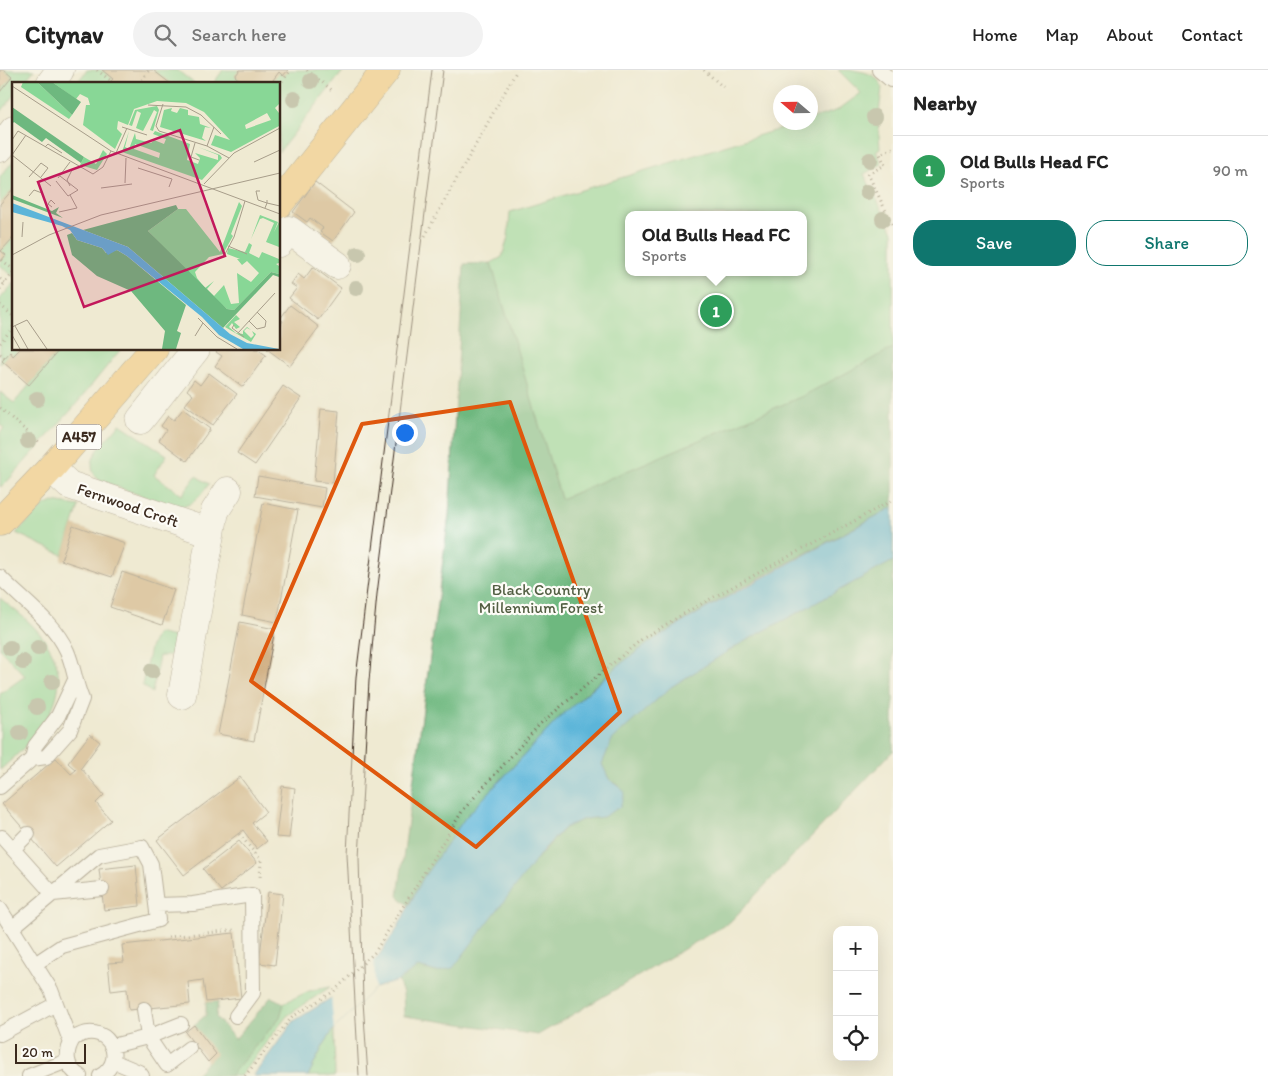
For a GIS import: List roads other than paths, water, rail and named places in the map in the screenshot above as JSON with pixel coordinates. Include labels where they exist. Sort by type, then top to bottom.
[{"type":"main road","points":[[280,176],[365,70]]},
{"type":"main road","points":[[280,203],[386,70]]},
{"type":"main road","name":"A457","points":[[0,521],[46,456],[137,370],[153,350]]},
{"type":"street","points":[[51,82],[60,70]]},
{"type":"street","points":[[0,148],[12,133]]},
{"type":"street","points":[[280,242],[289,230],[337,265]]},
{"type":"street","points":[[140,420],[195,350]]},
{"type":"street","points":[[137,370],[163,391]]},
{"type":"street","name":"Fernwood Croft","points":[[46,456],[69,485],[211,533]]},
{"type":"street","points":[[177,681],[215,511],[228,491]]},
{"type":"lane","points":[[878,70],[891,80]]},
{"type":"lane","points":[[0,577],[58,636],[73,666],[74,682],[58,716],[35,746],[32,759],[0,787]]},
{"type":"lane","points":[[13,849],[28,834]]},
{"type":"lane","points":[[2,836],[53,894]]},
{"type":"lane","points":[[12,928],[100,855],[142,848],[151,864],[158,920],[62,946],[35,964]]},
{"type":"lane","points":[[53,894],[102,889]]},
{"type":"lane","points":[[156,904],[194,904],[252,895],[253,993],[236,1016]]},
{"type":"lane","points":[[0,909],[51,990],[71,1043]]},
{"type":"lane","points":[[0,1034],[56,1004]]},
{"type":"lane","points":[[144,1009],[148,1037],[167,1065],[189,1048]]},
{"type":"lane","points":[[112,1046],[148,1037],[181,1024]]},
{"type":"lane","points":[[80,1076],[71,1069],[67,1054],[71,1043],[80,1034],[96,1032],[102,1035],[112,1046],[113,1061],[110,1068],[100,1076]]},
{"type":"lane","points":[[113,1061],[138,1072],[142,1076]]},
{"type":"lane","points":[[30,1076],[68,1062]]},
{"type":"water","points":[[893,507],[893,561],[738,645],[671,687],[612,740],[602,764],[609,779],[625,792],[620,807],[603,817],[584,819],[564,828],[544,849],[453,968],[437,972],[418,967],[398,981],[375,988],[334,1029],[308,1076],[253,1076],[294,1021],[331,998],[377,958],[397,929],[423,878],[465,818],[561,716],[619,665],[653,640],[707,608]]},
{"type":"tram line","points":[[359,1076],[347,854],[356,677],[432,70]]},
{"type":"tram line","points":[[368,1076],[363,1001],[359,858],[369,681],[377,594],[443,70]]},
{"type":"place","name":"Old Bulls Head FC","points":[[716,311]]},
{"type":"park label","name":"Black Country Millennium Forest","points":[[541,598]]}]
